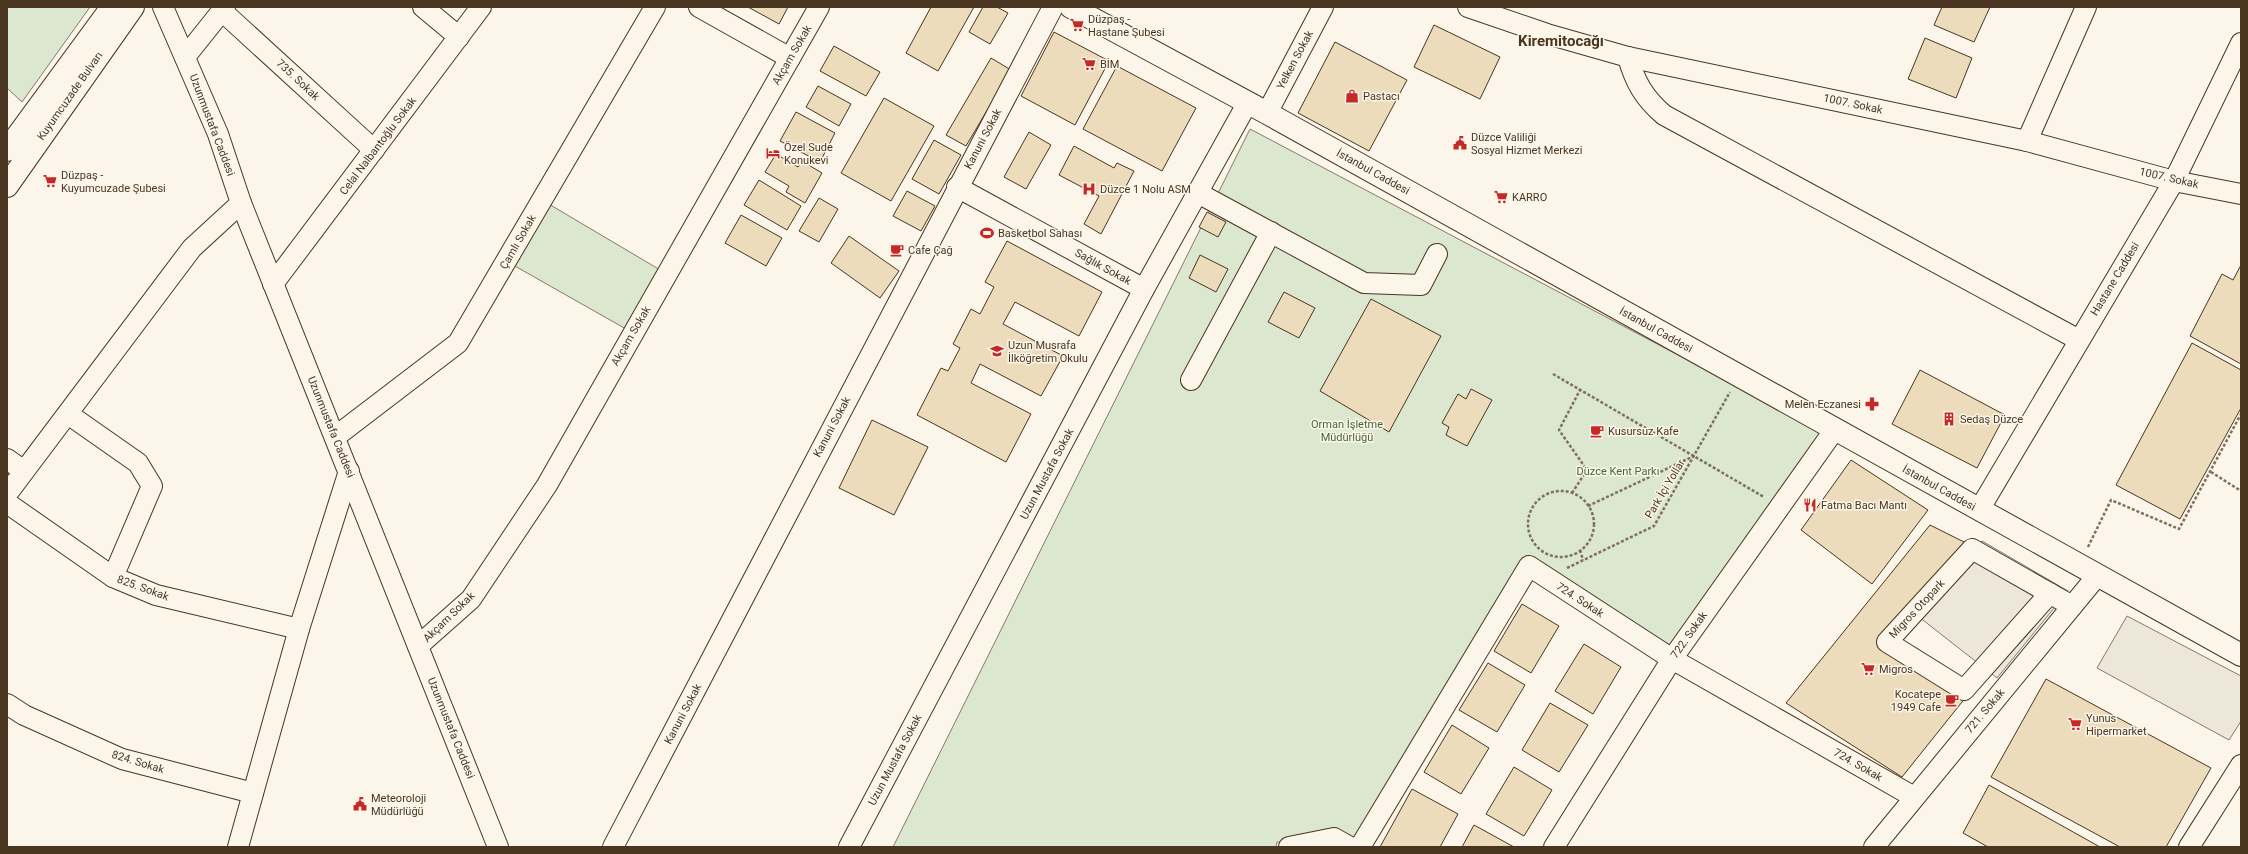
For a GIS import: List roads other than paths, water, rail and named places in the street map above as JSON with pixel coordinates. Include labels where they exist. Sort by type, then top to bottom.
[{"type":"main road","name":"Kuyumcuzade Bulvarı","points":[[7,150],[112,7]]},
{"type":"main road","name":"Kuyumcuzade Bulvarı","points":[[7,186],[133,7]]},
{"type":"main road","name":"İstanbul Caddesi","points":[[1070,7],[1248,102],[2241,655]]},
{"type":"street","name":"Uzunmustafa Caddesi","points":[[163,7],[218,134],[241,203],[498,847]]},
{"type":"street","points":[[423,7],[459,37]]},
{"type":"street","name":"Celal Nalbantoğlu Sokak","points":[[273,284],[481,7]]},
{"type":"street","name":"Çamlı Sokak","points":[[335,437],[458,343],[655,7]]},
{"type":"street","points":[[699,7],[790,58]]},
{"type":"street","name":"Akçam Sokak","points":[[418,646],[471,599],[547,485],[819,7]]},
{"type":"street","name":"Kanuni Sokak","points":[[613,847],[957,187],[1053,7]]},
{"type":"street","name":"Yelken Sokak","points":[[1267,113],[1323,7]]},
{"type":"street","name":"1007. Sokak","points":[[1468,7],[1548,34],[1628,57],[2026,141],[2174,181],[2241,194]]},
{"type":"street","points":[[2026,141],[2086,7]]},
{"type":"street","points":[[185,57],[224,9]]},
{"type":"street","name":"735. Sokak","points":[[224,9],[374,150]]},
{"type":"street","name":"Hastane Caddesi","points":[[1979,510],[2174,181],[2241,43]]},
{"type":"street","points":[[1628,57],[1633,76],[1641,91],[1664,115],[2079,340]]},
{"type":"street","name":"Uzun Mustafa Sokak","points":[[849,847],[1144,289],[1248,102]]},
{"type":"street","name":"Sağlık Sokak","points":[[957,187],[1144,289]]},
{"type":"street","points":[[1198,193],[1364,284],[1421,285],[1437,254]]},
{"type":"street","points":[[7,494],[192,248],[241,203]]},
{"type":"street","points":[[1191,380],[1271,232]]},
{"type":"street","points":[[68,414],[138,463],[152,486],[113,577]]},
{"type":"street","name":"722. Sokak","points":[[1554,847],[1672,659],[1835,429]]},
{"type":"street","points":[[7,459],[24,471]]},
{"type":"street","points":[[238,847],[299,629],[349,471]]},
{"type":"street","name":"825. Sokak","points":[[7,503],[113,577],[156,595],[299,629]]},
{"type":"street","name":"Migros Otopark","points":[[2050,593],[1964,690],[1887,642],[1972,549],[2050,593],[2072,606]]},
{"type":"street","name":"724. Sokak","points":[[1360,847],[1529,566],[1672,659],[1914,797]]},
{"type":"street","name":"721. Sokak","points":[[1874,847],[2072,606],[2088,570]]},
{"type":"street","name":"824. Sokak","points":[[7,704],[24,715],[122,759],[253,793]]},
{"type":"street","points":[[2193,845],[2241,765]]},
{"type":"street","points":[[1289,847],[1334,838],[1350,847]]},
{"type":"place","name":"Düzpaş - Hastane Şubesi","points":[[1077,25]]},
{"type":"place","name":"BİM","points":[[1089,64]]},
{"type":"place","name":"Pastacı","points":[[1352,96]]},
{"type":"place","name":"Düzce Valiliği Sosyal Hizmet Merkezi","points":[[1460,143]]},
{"type":"place","name":"Özel Sude Konukevi","points":[[773,153]]},
{"type":"place","name":"Düzpaş - Kuyumcuzade Şubesi","points":[[50,181]]},
{"type":"place","name":"Düzce 1 Nolu ASM","points":[[1089,189]]},
{"type":"place","name":"KARRO","points":[[1501,197]]},
{"type":"place","name":"Basketbol Sahası","points":[[987,233]]},
{"type":"place","name":"Cafe Çağ","points":[[897,250]]},
{"type":"place","name":"Uzun Musrafa İlköğretim Okulu","points":[[997,351]]},
{"type":"place","name":"Melen Eczanesi","points":[[1872,404]]},
{"type":"place","name":"Sedaş Düzce","points":[[1949,419]]},
{"type":"place","name":"Kusursuz Kafe","points":[[1597,431]]},
{"type":"place","name":"Fatma Bacı Mantı","points":[[1810,505]]},
{"type":"place","name":"Migros","points":[[1868,669]]},
{"type":"place","name":"Kocatepe 1949 Cafe","points":[[1952,700]]},
{"type":"place","name":"Yunus Hipermarket","points":[[2075,724]]},
{"type":"place","name":"Meteoroloji Müdürlüğü","points":[[360,804]]},
{"type":"district","name":"Kiremitocağı","points":[[1561,41]]},
{"type":"park label","name":"Orman İşletme Müdürlüğü","points":[[1347,430]]},
{"type":"park label","name":"Düzce Kent Parkı","points":[[1618,471]]}]
